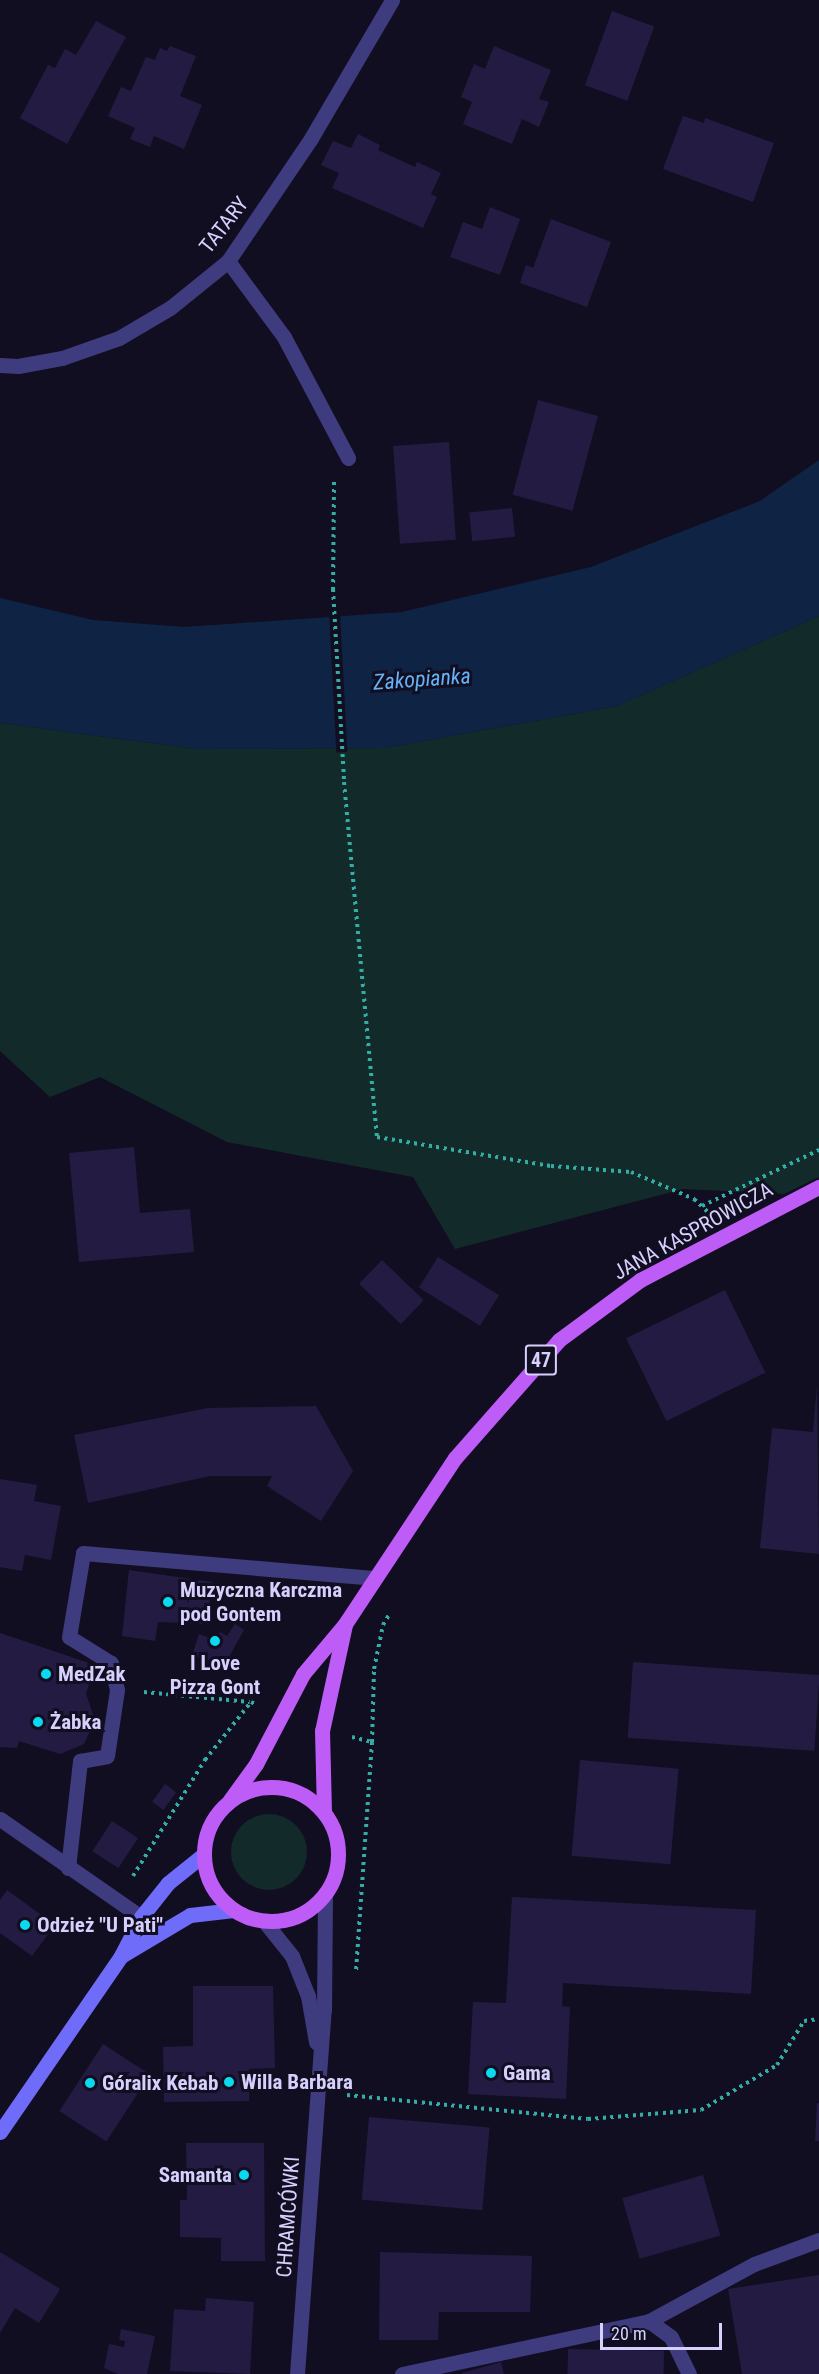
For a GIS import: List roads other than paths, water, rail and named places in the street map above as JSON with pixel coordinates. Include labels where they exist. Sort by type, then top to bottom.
[{"type":"main road","name":"JANA KASPROWICZA","points":[[230,1800],[256,1764],[303,1674],[345,1624],[454,1458],[559,1340],[640,1280],[819,1187]]},
{"type":"main road","name":"JANA KASPROWICZA","points":[[324,1812],[322,1731],[345,1624]]},
{"type":"main road","name":"47","points":[[279,1787],[296,1791],[324,1812],[338,1844],[334,1878],[326,1894],[298,1916],[264,1921],[234,1910],[212,1887],[203,1855],[210,1824],[230,1800],[245,1791],[279,1787]]},
{"type":"main road","points":[[0,2132],[121,1956],[141,1917],[168,1883],[203,1855]]},
{"type":"main road","points":[[121,1956],[190,1915],[234,1910]]},
{"type":"street","name":"TATARY","points":[[0,365],[18,366],[62,358],[119,338],[170,308],[228,261],[310,140],[392,0]]},
{"type":"street","points":[[228,261],[284,337],[348,458]]},
{"type":"street","points":[[68,1869],[80,1761],[107,1756],[117,1690],[111,1663],[69,1637],[83,1553],[374,1578]]},
{"type":"street","points":[[0,1819],[68,1869],[141,1917]]},
{"type":"street","name":"CHRAMCÓWKI","points":[[297,2374],[324,2010],[326,1894]]},
{"type":"street","name":"CHRAMCÓWKI","points":[[264,1921],[292,1956],[308,1996],[319,2063]]},
{"type":"street","points":[[402,2374],[649,2321],[754,2264],[819,2240]]},
{"type":"street","points":[[649,2321],[671,2337],[689,2374]]},
{"type":"water","name":"Zakopianka","points":[[819,460],[819,616],[617,706],[384,748],[196,749],[0,723],[0,598],[93,620],[184,627],[402,612],[591,567],[760,501]]},
{"type":"place","name":"Muzyczna Karczma pod Gontem","points":[[168,1602]]},
{"type":"place","name":"I Love Pizza Gont","points":[[215,1641]]},
{"type":"place","name":"MedZak","points":[[46,1674]]},
{"type":"place","name":"Żabka","points":[[38,1722]]},
{"type":"place","name":"Odzież \"U Pati\"","points":[[25,1925]]},
{"type":"place","name":"Gama","points":[[491,2073]]},
{"type":"place","name":"Willa Barbara","points":[[229,2082]]},
{"type":"place","name":"Góralix Kebab","points":[[90,2083]]},
{"type":"place","name":"Samanta","points":[[244,2175]]}]
